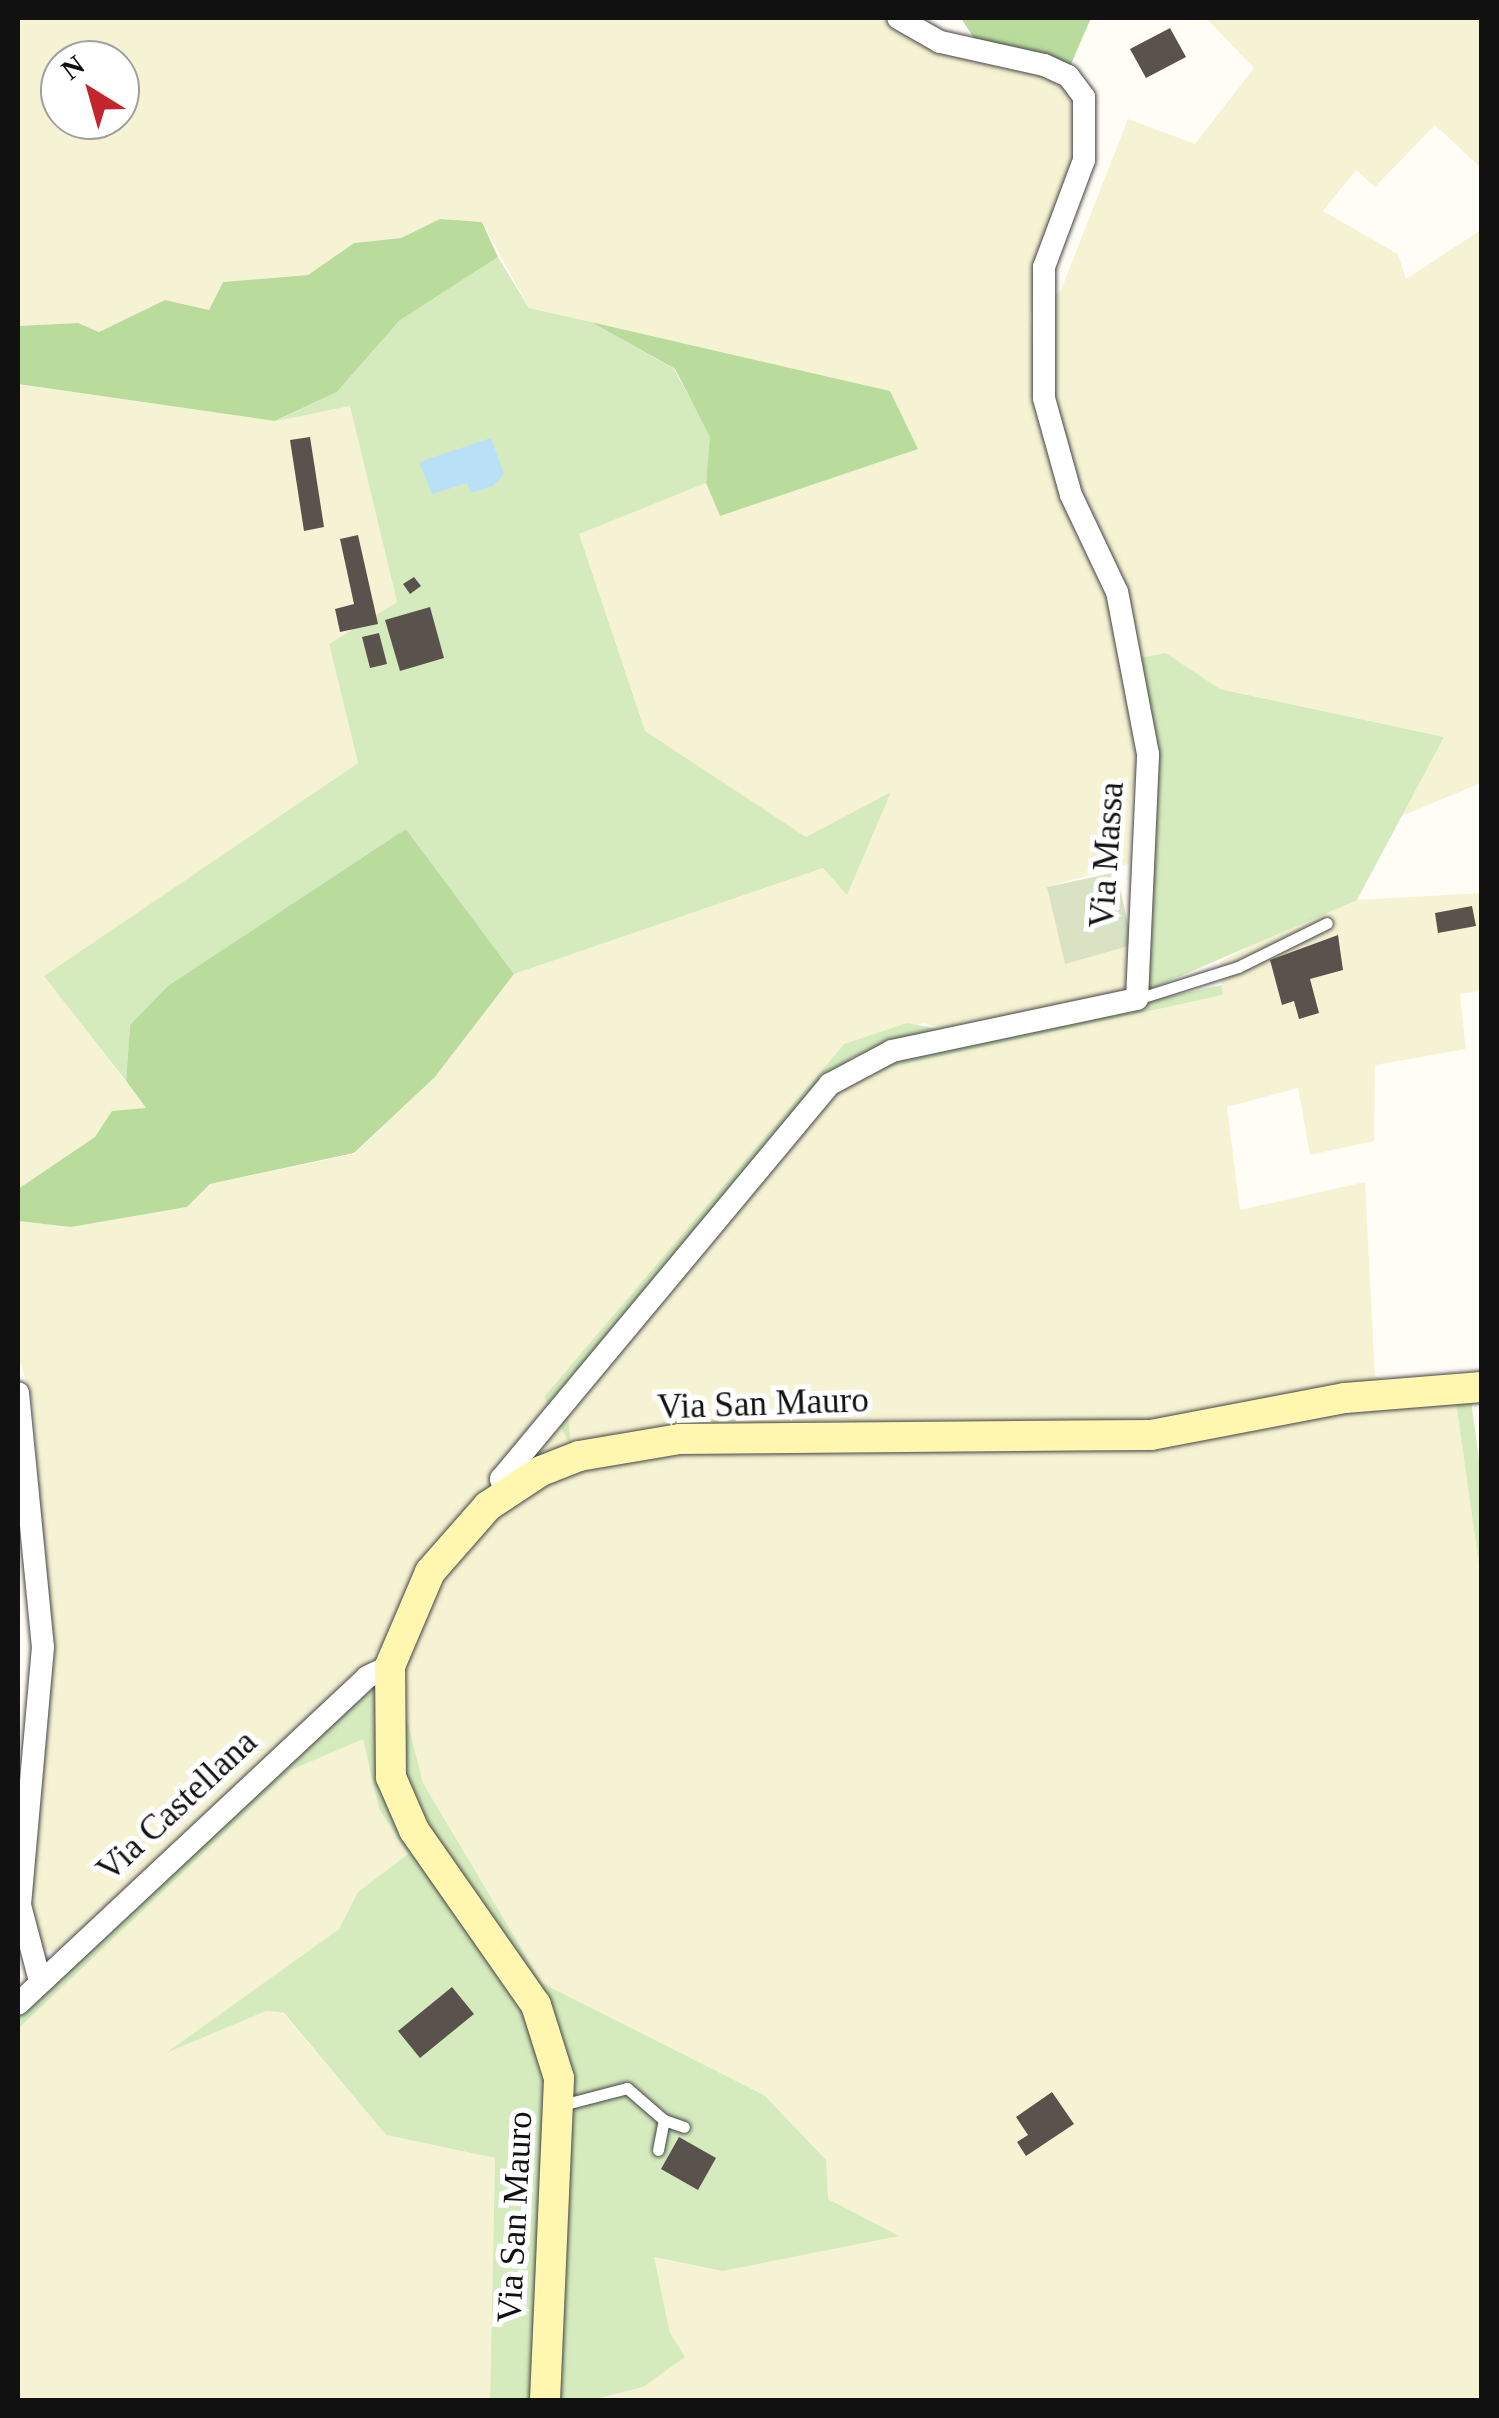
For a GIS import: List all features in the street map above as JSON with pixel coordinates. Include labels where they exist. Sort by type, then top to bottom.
[{"type":"main road","name":"Via San Mauro","points":[[545,2400],[559,2078],[536,2005],[414,1830],[391,1777],[390,1666],[430,1572],[506,1494],[579,1456],[680,1439],[1151,1436],[1345,1398],[1482,1387]]},
{"type":"street","name":"Via Massa","points":[[898,18],[940,42],[1044,65],[1068,76],[1084,98],[1084,160],[1044,267],[1044,398],[1071,494],[1117,592],[1148,754],[1137,999]]},
{"type":"street","points":[[506,1494],[501,1479],[830,1084],[892,1051],[1137,999]]},
{"type":"street","points":[[18,1393],[43,1647],[20,1905],[40,1981]]},
{"type":"street","name":"Via Castellana","points":[[18,2004],[367,1678],[390,1666]]},
{"type":"lane","points":[[1137,999],[1238,967],[1327,922]]},
{"type":"lane","points":[[558,2106],[627,2088],[664,2120],[684,2127]]},
{"type":"lane","points":[[658,2150],[664,2120]]},
{"type":"shaded area","points":[[18,18],[892,18],[1039,72],[1066,88],[1079,118],[1069,177],[1037,251],[1030,319],[1042,423],[1058,430],[1048,303],[1061,290],[1128,119],[1195,144],[1254,68],[1206,18],[1481,18],[1481,168],[1435,125],[1375,187],[1356,170],[1323,211],[1398,254],[1406,279],[1481,230],[1481,783],[1399,817],[1443,737],[1220,689],[1166,653],[1131,797],[1129,864],[1047,887],[1132,945],[1131,992],[944,1030],[924,1023],[844,1044],[544,1398],[568,1414],[838,1092],[869,1072],[1223,995],[1220,962],[1301,919],[1357,900],[1481,893],[1481,991],[1460,994],[1466,1049],[1375,1065],[1374,1141],[1310,1155],[1298,1088],[1227,1107],[1240,1210],[1365,1182],[1375,1377],[1455,1395],[1482,1578],[1481,2400],[592,2400],[643,2387],[670,2333],[653,2257],[722,2271],[828,2199],[764,2095],[542,1983],[423,1783],[384,1642],[356,1680],[59,1953],[32,1945],[26,1910],[50,1640],[33,1403],[18,1356],[18,1221],[71,1227],[187,1207],[210,1184],[354,1154],[435,1077],[514,974],[823,868],[847,894],[890,793],[806,837],[644,731],[578,533],[706,483],[720,516],[917,449],[890,391],[529,308],[482,222],[440,219],[401,238],[354,243],[308,275],[223,282],[209,310],[165,300],[99,332],[78,323],[18,326]]},
{"type":"shaded area","points":[[18,384],[275,421],[350,405],[397,602],[329,644],[358,763],[45,976],[146,1108],[112,1112],[95,1137],[18,1189]]},
{"type":"shaded area","points":[[363,1738],[379,1809],[408,1854],[358,1892],[339,1929],[171,2050],[266,2011],[284,2014],[386,2135],[495,2158],[490,2400],[18,2400],[18,2029],[291,1770]]},
{"type":"green space","points":[[961,18],[1091,18],[1068,71],[977,43]]},
{"type":"green space","points":[[440,219],[482,222],[498,257],[399,321],[337,392],[275,421],[18,384],[18,326],[78,323],[99,332],[165,300],[209,310],[223,282],[308,275],[354,243],[401,238]]},
{"type":"green space","points":[[498,257],[529,308],[591,322],[674,369],[711,437],[706,483],[579,534],[645,731],[806,837],[891,792],[847,895],[823,868],[514,974],[406,829],[130,1025],[126,1081],[44,976],[358,763],[329,644],[397,602],[350,406],[276,421],[337,392],[399,321]]},
{"type":"green space","points":[[591,322],[890,391],[918,449],[720,516],[706,483],[710,437],[675,369]]},
{"type":"green space","points":[[1166,653],[1220,689],[1444,737],[1357,900],[1148,990],[1139,658]]},
{"type":"green space","points":[[406,829],[514,974],[435,1077],[354,1153],[210,1184],[187,1207],[71,1227],[18,1221],[18,1189],[95,1137],[112,1111],[146,1108],[126,1081],[130,1025],[168,986]]},
{"type":"green space","points":[[1117,872],[1132,945],[1065,964],[1047,887]]},
{"type":"green space","points":[[1222,985],[1223,995],[869,1072],[838,1092],[568,1414],[571,1446],[544,1397],[844,1044],[907,1023],[944,1030],[853,1057],[821,1083],[804,1118],[874,1060]]},
{"type":"green space","points":[[1470,1393],[1482,1482],[1481,1578],[1455,1395]]},
{"type":"green space","points":[[380,1683],[375,1720],[380,1765],[510,1982],[543,2060],[547,2135],[532,2400],[490,2400],[495,2158],[386,2135],[284,2013],[266,2011],[166,2053],[339,1929],[358,1892],[408,1854],[379,1809],[363,1739],[291,1770],[18,2029],[18,2011],[363,1684]]},
{"type":"green space","points":[[398,1685],[423,1783],[542,1983],[764,2095],[826,2160],[828,2199],[899,2236],[722,2271],[654,2257],[670,2333],[685,2357],[643,2387],[592,2400],[549,2400],[565,2081],[416,1819],[398,1764]]},
{"type":"water","points":[[491,438],[504,474],[493,486],[471,493],[467,483],[432,494],[419,462]]},
{"type":"building","points":[[1170,28],[1186,57],[1146,78],[1130,49]]},
{"type":"building","points":[[310,437],[324,527],[304,531],[290,440]]},
{"type":"building","points":[[358,535],[378,624],[340,632],[335,609],[354,604],[340,539]]},
{"type":"building","points":[[414,577],[421,586],[410,594],[403,584]]},
{"type":"building","points":[[430,607],[444,658],[400,671],[385,620]]},
{"type":"building","points":[[379,633],[387,664],[370,668],[362,637]]},
{"type":"building","points":[[1472,906],[1476,926],[1438,933],[1435,913]]},
{"type":"building","points":[[1338,935],[1343,970],[1310,979],[1319,1013],[1299,1019],[1294,1001],[1282,1005],[1270,960]]},
{"type":"building","points":[[452,1987],[474,2014],[420,2058],[398,2031]]},
{"type":"building","points":[[1052,2092],[1074,2124],[1026,2156],[1017,2142],[1028,2135],[1016,2117]]},
{"type":"building","points":[[679,2137],[716,2158],[698,2190],[661,2169]]}]
